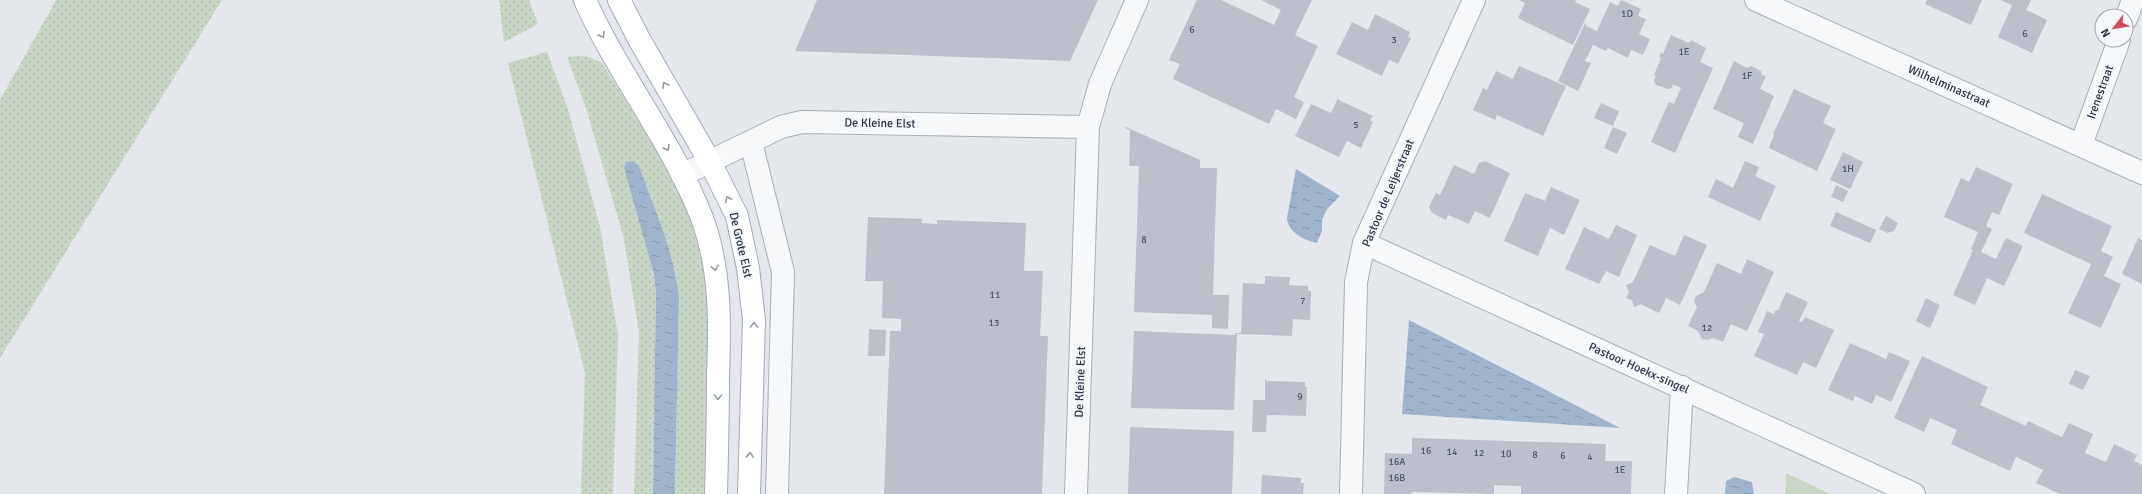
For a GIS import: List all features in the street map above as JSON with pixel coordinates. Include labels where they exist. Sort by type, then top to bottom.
[{"type":"main road","points":[[585,0],[611,54],[682,174],[702,219],[715,266],[720,308],[716,494]]},
{"type":"main road","name":"De Grote Elst","points":[[619,0],[639,39],[710,162],[737,216],[748,268],[754,320],[749,494]]},
{"type":"street","name":"De Kleine Elst","points":[[1076,494],[1088,127],[1100,84],[1137,0]]},
{"type":"street","name":"Pastoor de Leijerstraat","points":[[1351,494],[1356,282],[1364,243],[1474,0]]},
{"type":"street","name":"Wilhelminastraat","points":[[1756,0],[2142,173]]},
{"type":"street","name":"Irenestraat","points":[[2081,145],[2115,48]]},
{"type":"street","name":"De Kleine Elst","points":[[682,174],[781,127],[802,122],[1088,127]]},
{"type":"street","points":[[751,142],[783,272],[778,494]]},
{"type":"street","name":"Pastoor Hoekx-singel","points":[[1364,243],[1914,494]]},
{"type":"street","points":[[1676,494],[1682,387]]},
{"type":"green space","points":[[56,0],[222,0],[0,358],[0,100]]},
{"type":"green space","points":[[499,0],[529,0],[538,24],[504,42]]},
{"type":"green space","points":[[547,52],[568,109],[600,227],[618,335],[613,494],[581,494],[585,373],[508,63]]},
{"type":"green space","points":[[567,57],[589,57],[602,63],[676,180],[695,223],[709,286],[706,494],[675,494],[679,298],[677,281],[668,247],[639,166],[656,293],[653,494],[634,494],[639,333],[624,239],[586,108]]},
{"type":"green space","points":[[1786,473],[1830,494],[1785,494]]},
{"type":"water","points":[[633,161],[639,166],[663,231],[677,281],[679,298],[675,494],[653,494],[656,293],[654,274],[624,168],[626,162]]},
{"type":"water","points":[[1296,169],[1340,196],[1327,209],[1322,220],[1322,231],[1317,243],[1297,235],[1288,223],[1287,218]]},
{"type":"water","points":[[1409,320],[1620,428],[1402,414]]},
{"type":"water","points":[[1734,477],[1752,482],[1754,494],[1725,494],[1726,481]]},
{"type":"building","points":[[817,0],[1098,0],[1070,61],[795,51]]},
{"type":"building","points":[[1197,0],[1221,0],[1274,25],[1281,10],[1261,0],[1312,0],[1295,35],[1318,46],[1294,97],[1304,102],[1296,119],[1276,109],[1269,124],[1173,79],[1180,64],[1169,60]]},
{"type":"building","points":[[1519,0],[1576,0],[1575,2],[1590,9],[1573,45],[1518,18],[1525,3]]},
{"type":"building","points":[[1621,0],[1641,9],[1638,16],[1646,19],[1639,34],[1650,39],[1643,55],[1631,50],[1628,58],[1608,48],[1606,51],[1593,45],[1585,61],[1591,63],[1578,91],[1558,81],[1585,23],[1586,26],[1597,31],[1610,2],[1618,6]]},
{"type":"building","points":[[1927,0],[1982,0],[1971,25],[1925,4]]},
{"type":"building","points":[[2001,0],[2031,0],[2026,10],[2047,20],[2032,53],[1998,37],[2012,5]]},
{"type":"building","points":[[1375,14],[1410,32],[1408,37],[1411,38],[1398,64],[1389,60],[1382,76],[1336,54],[1352,22],[1368,30]]},
{"type":"building","points":[[1671,35],[1689,43],[1691,40],[1706,48],[1700,62],[1713,68],[1675,153],[1651,142],[1669,102],[1674,104],[1681,88],[1673,84],[1672,88],[1668,89],[1656,85],[1654,81],[1656,76],[1654,75],[1661,58],[1659,57],[1661,53],[1663,54]]},
{"type":"building","points":[[1734,61],[1747,68],[1751,66],[1761,71],[1762,75],[1766,76],[1760,89],[1774,96],[1753,144],[1738,137],[1744,123],[1713,109]]},
{"type":"building","points":[[1519,66],[1566,86],[1543,136],[1497,115],[1495,120],[1473,110],[1483,88],[1487,90],[1496,71],[1513,79]]},
{"type":"building","points":[[1794,89],[1831,106],[1823,123],[1836,129],[1817,171],[1769,148],[1774,135],[1773,134]]},
{"type":"building","points":[[1338,98],[1339,100],[1373,116],[1370,120],[1373,122],[1361,148],[1347,141],[1339,157],[1295,136],[1311,104],[1331,113]]},
{"type":"building","points":[[1601,103],[1619,111],[1613,126],[1594,118]]},
{"type":"building","points":[[1126,127],[1200,160],[1200,168],[1217,168],[1213,295],[1229,295],[1228,329],[1212,328],[1212,315],[1134,312],[1139,166],[1129,166],[1130,130],[1125,128]]},
{"type":"building","points":[[1613,127],[1627,133],[1617,154],[1604,148]]},
{"type":"building","points":[[1843,152],[1863,162],[1850,189],[1830,180]]},
{"type":"building","points":[[1485,161],[1510,173],[1490,218],[1475,211],[1469,224],[1448,215],[1446,220],[1432,213],[1429,207],[1436,193],[1440,195],[1454,165],[1474,174],[1479,163]]},
{"type":"building","points":[[1745,161],[1759,167],[1755,176],[1776,186],[1760,221],[1708,197],[1716,179],[1733,188]]},
{"type":"building","points":[[1976,167],[2013,184],[1999,215],[1992,212],[1986,226],[1992,229],[1981,252],[1996,259],[2006,238],[2023,246],[2004,286],[1987,278],[1975,305],[1953,295],[1973,250],[1971,249],[1978,232],[1944,217],[1961,178],[1969,182]]},
{"type":"building","points":[[1836,185],[1848,191],[1843,202],[1831,197]]},
{"type":"building","points":[[1551,187],[1580,200],[1564,235],[1550,228],[1538,256],[1504,241],[1525,193],[1545,201]]},
{"type":"building","points":[[2042,194],[2112,226],[2101,251],[2113,257],[2104,276],[2121,284],[2101,328],[2068,313],[2091,264],[2024,233]]},
{"type":"building","points":[[1836,212],[1876,230],[1870,243],[1830,226]]},
{"type":"building","points":[[1886,216],[1898,223],[1894,231],[1887,233],[1879,229]]},
{"type":"building","points":[[868,217],[922,219],[921,223],[937,224],[937,220],[1026,223],[1024,271],[1043,271],[1040,336],[1048,336],[1042,494],[884,494],[890,331],[901,331],[901,319],[882,318],[883,281],[865,281]]},
{"type":"building","points":[[1616,225],[1637,235],[1619,277],[1606,271],[1599,284],[1565,269],[1584,227],[1609,239]]},
{"type":"building","points":[[1684,235],[1707,245],[1680,305],[1666,298],[1659,313],[1641,304],[1634,307],[1632,300],[1626,298],[1629,292],[1626,285],[1633,282],[1650,245],[1675,256]]},
{"type":"building","points":[[2138,238],[2142,240],[2142,284],[2122,274]]},
{"type":"building","points":[[1747,259],[1774,272],[1747,331],[1731,324],[1723,342],[1713,338],[1707,340],[1702,339],[1698,331],[1688,326],[1697,307],[1694,301],[1696,296],[1704,292],[1717,263],[1741,274]]},
{"type":"building","points":[[1265,276],[1290,277],[1289,285],[1308,286],[1308,291],[1311,291],[1310,320],[1293,319],[1292,336],[1237,334],[1234,410],[1131,408],[1134,331],[1235,335],[1236,333],[1241,333],[1243,283],[1265,284]]},
{"type":"building","points":[[1786,292],[1808,302],[1799,321],[1802,322],[1805,317],[1834,330],[1816,368],[1803,362],[1797,375],[1754,356],[1764,334],[1758,332],[1767,311],[1774,314],[1775,310],[1778,311]]},
{"type":"building","points":[[1926,298],[1940,305],[1930,328],[1916,321]]},
{"type":"building","points":[[869,329],[886,330],[885,356],[868,356]]},
{"type":"building","points":[[1850,343],[1886,359],[1889,352],[1910,361],[1891,402],[1876,395],[1872,404],[1855,396],[1853,401],[1828,390]]},
{"type":"building","points":[[1922,356],[1988,387],[1980,405],[2026,426],[2028,421],[2062,437],[2069,423],[2093,434],[2085,453],[2106,462],[2114,444],[2137,455],[2134,461],[2142,465],[2142,494],[2060,494],[2036,483],[2043,470],[2016,457],[2010,471],[1951,444],[1957,430],[1944,424],[1930,418],[1924,432],[1894,418]]},
{"type":"building","points":[[2075,370],[2090,376],[2083,390],[2069,384]]},
{"type":"building","points":[[1265,379],[1267,381],[1305,382],[1305,387],[1307,387],[1306,416],[1267,415],[1266,432],[1252,432],[1253,400],[1265,400]]},
{"type":"building","points":[[1130,427],[1234,431],[1232,494],[1128,494]]},
{"type":"building","points":[[1412,438],[1606,444],[1605,461],[1632,461],[1631,494],[1521,494],[1521,486],[1494,485],[1494,494],[1412,492],[1412,494],[1384,494],[1385,453],[1412,454]]},
{"type":"building","points":[[1262,475],[1301,478],[1301,483],[1304,483],[1303,494],[1261,494]]}]
